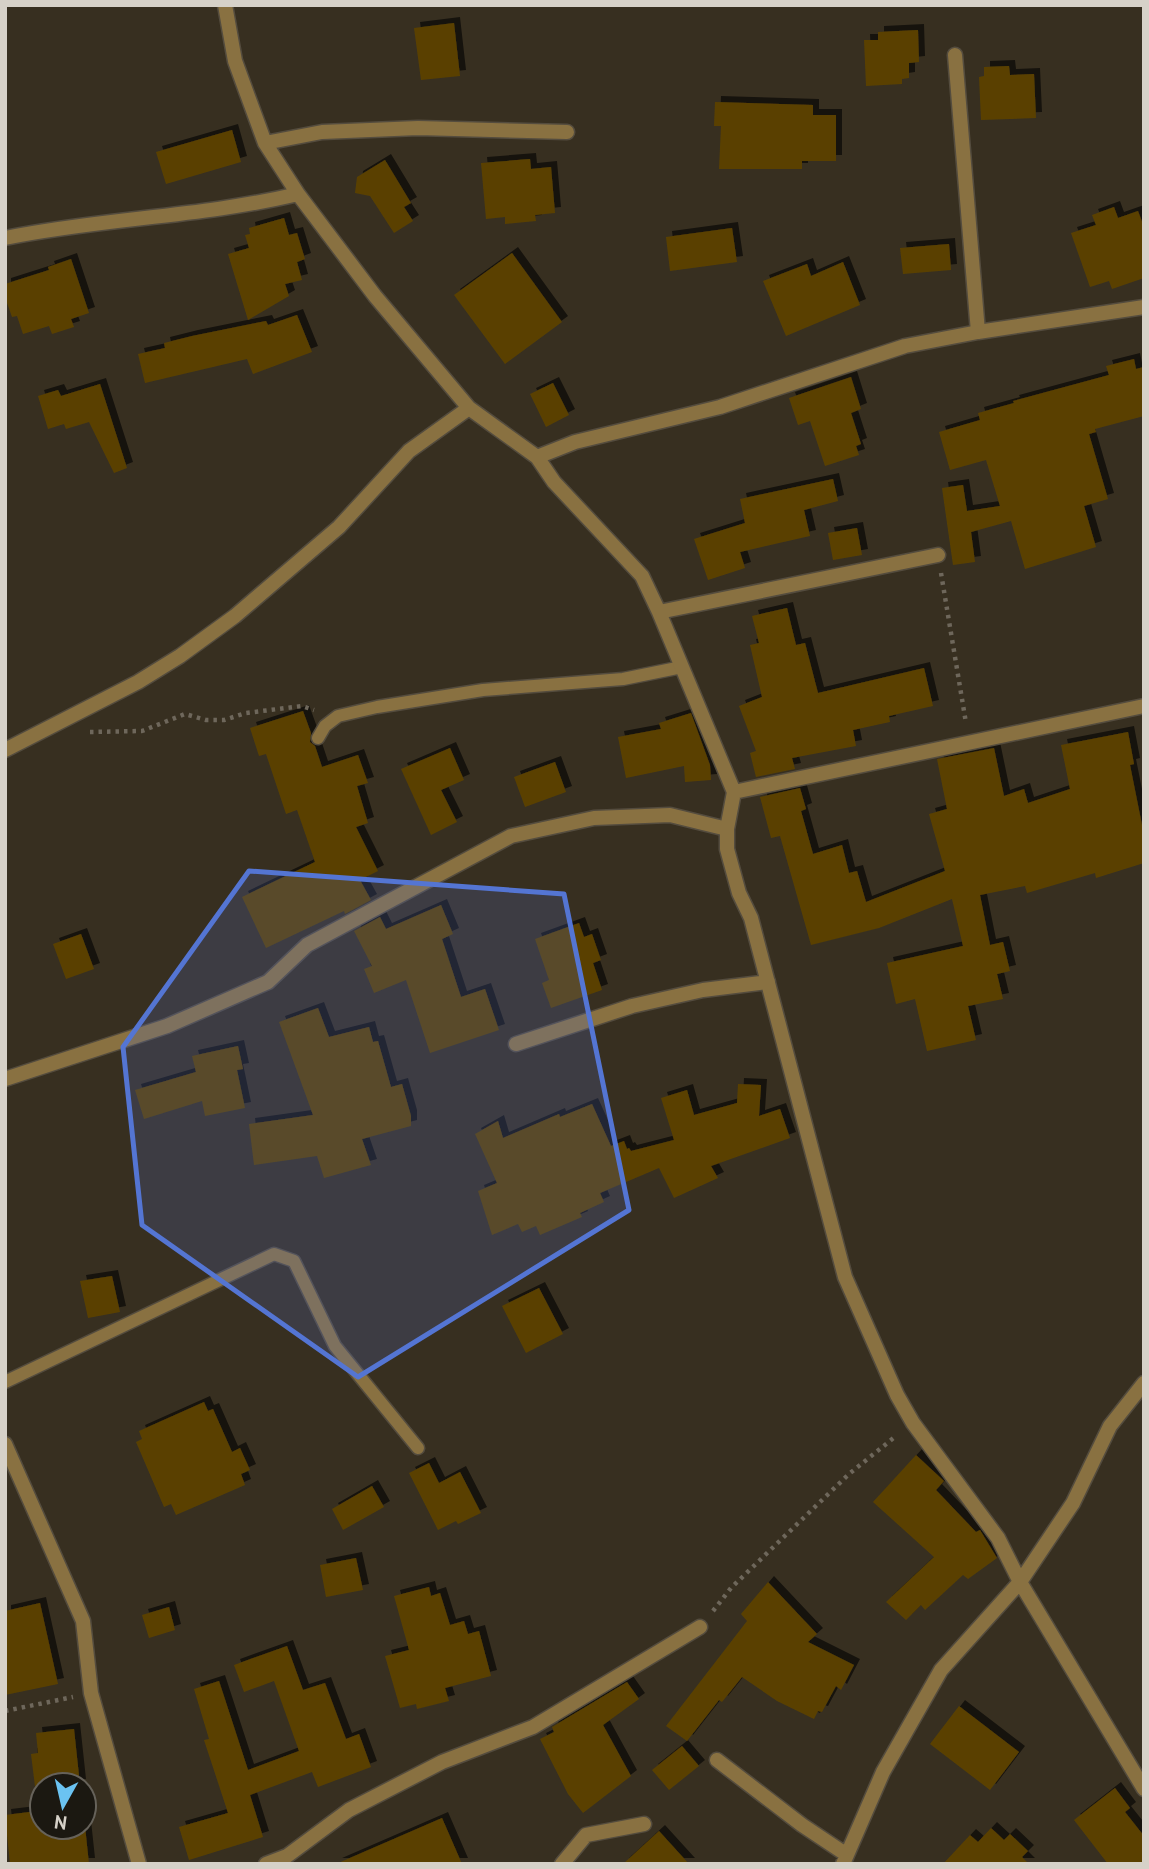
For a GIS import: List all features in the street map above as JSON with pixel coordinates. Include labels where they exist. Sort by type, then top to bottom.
[{"type":"street","points":[[225,5],[235,61],[265,143],[298,194],[375,296],[470,408],[537,457],[554,482],[642,576],[734,793],[727,829],[727,849],[739,893],[751,918],[845,1277],[897,1395],[914,1423],[998,1538],[1020,1582],[1144,1790]]},
{"type":"street","points":[[955,55],[978,332]]},
{"type":"street","points":[[265,143],[322,132],[418,128],[567,132]]},
{"type":"street","points":[[5,238],[73,225],[250,205],[298,194]]},
{"type":"street","points":[[537,457],[575,442],[720,407],[905,346],[1144,307]]},
{"type":"street","points":[[5,750],[138,682],[180,656],[235,616],[339,527],[409,451],[470,408]]},
{"type":"street","points":[[659,612],[938,555]]},
{"type":"street","points":[[734,793],[1144,706]]},
{"type":"street","points":[[5,1079],[167,1026],[268,982],[307,945],[511,836],[594,818],[670,815],[727,829]]},
{"type":"street","points":[[516,1044],[632,1006],[703,990],[768,982]]},
{"type":"street","points":[[717,1760],[845,1859],[883,1772],[941,1670],[1020,1582],[1073,1503],[1110,1426],[1144,1383]]},
{"type":"street","points":[[5,1444],[83,1621],[91,1693],[139,1864]]},
{"type":"street","points":[[266,1864],[287,1856],[349,1810],[442,1762],[533,1727],[700,1627]]},
{"type":"street","points":[[562,1864],[586,1835],[644,1824]]},
{"type":"lane","points":[[318,738],[325,726],[338,716],[377,707],[482,690],[623,679],[682,667]]},
{"type":"lane","points":[[5,1382],[274,1254],[295,1261],[335,1346],[418,1448]]},
{"type":"path","points":[[938,555],[970,743]]},
{"type":"path","points":[[78,732],[142,731],[185,714],[206,720],[223,720],[246,713],[302,706],[338,716]]},
{"type":"path","points":[[700,1627],[731,1588],[849,1474],[914,1423]]},
{"type":"path","points":[[5,1712],[91,1693]]},
{"type":"highlighted area","points":[[249,871],[564,894],[629,1210],[358,1377],[142,1225],[123,1047]]},
{"type":"building","points":[[454,23],[460,76],[421,80],[414,28]]},
{"type":"building","points":[[918,30],[919,62],[909,63],[909,78],[902,79],[902,84],[866,86],[864,40],[878,40],[878,32]]},
{"type":"building","points":[[1009,66],[1010,75],[1034,74],[1036,118],[981,120],[979,77],[984,76],[984,67]]},
{"type":"building","points":[[715,102],[813,105],[813,115],[836,115],[836,161],[802,161],[802,169],[719,169],[721,126],[714,126]]},
{"type":"building","points":[[232,130],[241,162],[166,184],[156,152]]},
{"type":"building","points":[[530,159],[531,169],[551,167],[555,213],[535,215],[536,221],[505,224],[505,217],[486,219],[481,163]]},
{"type":"building","points":[[385,160],[411,203],[404,207],[413,221],[394,233],[370,196],[355,193],[357,177]]},
{"type":"building","points":[[1114,207],[1118,218],[1138,211],[1144,227],[1144,278],[1112,289],[1109,281],[1090,287],[1071,233],[1096,225],[1092,215]]},
{"type":"building","points":[[284,218],[289,235],[297,233],[305,259],[297,262],[302,280],[285,284],[289,296],[248,320],[228,254],[249,248],[245,235],[250,234],[249,228]]},
{"type":"building","points":[[732,228],[737,262],[670,271],[666,237]]},
{"type":"building","points":[[949,244],[951,270],[903,274],[900,248]]},
{"type":"building","points":[[512,253],[562,322],[505,364],[454,295]]},
{"type":"building","points":[[71,259],[89,313],[71,319],[74,327],[52,334],[49,326],[23,334],[17,316],[12,317],[5,297],[5,284],[49,270],[48,267]]},
{"type":"building","points":[[843,262],[860,305],[786,336],[763,281],[807,264],[811,276]]},
{"type":"building","points":[[297,315],[312,352],[253,374],[247,359],[145,383],[138,354],[165,348],[164,343],[192,336],[266,321],[268,325]]},
{"type":"building","points":[[1134,359],[1136,369],[1144,367],[1144,416],[1095,429],[1096,432],[1089,434],[1108,499],[1084,506],[1096,547],[1025,569],[1011,521],[971,532],[975,562],[953,565],[942,488],[963,485],[967,511],[1000,506],[986,460],[950,470],[939,432],[980,420],[978,413],[1014,403],[1013,401],[1109,375],[1106,366]]},
{"type":"building","points":[[851,377],[861,409],[851,413],[861,444],[856,446],[859,455],[825,466],[810,421],[798,425],[789,398]]},
{"type":"building","points":[[553,383],[569,415],[546,427],[530,394]]},
{"type":"building","points":[[100,384],[127,468],[114,473],[89,422],[66,429],[64,424],[48,429],[38,396],[58,390],[61,396]]},
{"type":"building","points":[[833,479],[838,501],[804,510],[810,536],[740,552],[745,568],[708,580],[694,539],[745,523],[740,499]]},
{"type":"building","points":[[857,528],[862,555],[833,560],[828,533]]},
{"type":"building","points":[[787,608],[796,645],[805,643],[818,693],[924,668],[933,706],[889,716],[890,722],[853,730],[856,746],[792,758],[795,769],[756,777],[750,753],[756,751],[739,706],[762,697],[750,645],[759,643],[752,616]]},
{"type":"building","points":[[303,711],[311,733],[310,742],[315,746],[322,767],[358,755],[368,783],[357,786],[368,823],[356,827],[378,871],[360,880],[371,900],[266,948],[242,897],[315,862],[297,810],[286,814],[266,754],[259,756],[250,728]]},
{"type":"building","points":[[691,713],[710,765],[711,780],[685,782],[684,766],[626,778],[618,737],[661,729],[659,723]]},
{"type":"building","points":[[1128,732],[1134,764],[1130,765],[1144,835],[1144,863],[1096,878],[1095,873],[1027,893],[1025,886],[980,895],[990,945],[1003,942],[1010,971],[997,974],[1003,999],[968,1006],[976,1040],[927,1051],[915,999],[896,1004],[887,963],[963,946],[952,899],[879,928],[811,945],[780,836],[771,838],[760,797],[800,788],[806,809],[801,811],[813,854],[842,845],[849,873],[857,871],[866,902],[945,871],[929,814],[947,809],[937,759],[994,748],[1004,796],[1024,789],[1028,803],[1070,789],[1061,745]]},
{"type":"building","points":[[450,748],[464,780],[441,790],[457,822],[431,835],[401,769]]},
{"type":"building","points":[[555,762],[566,792],[525,807],[514,777]]},
{"type":"building","points":[[441,905],[453,934],[442,939],[461,997],[485,989],[499,1030],[430,1053],[406,980],[374,993],[364,969],[372,966],[354,931],[380,917],[386,929]]},
{"type":"building","points":[[579,923],[584,937],[592,934],[601,960],[593,963],[602,990],[551,1008],[542,983],[549,980],[535,939]]},
{"type":"building","points":[[81,934],[94,969],[66,979],[53,944]]},
{"type":"building","points":[[318,1008],[329,1037],[369,1027],[373,1042],[378,1041],[391,1087],[402,1084],[411,1116],[411,1126],[362,1139],[371,1165],[324,1178],[317,1156],[254,1165],[249,1124],[313,1115],[279,1022]]},
{"type":"building","points":[[238,1046],[243,1069],[237,1070],[245,1108],[205,1116],[202,1101],[144,1119],[135,1090],[196,1072],[192,1056]]},
{"type":"building","points":[[738,1084],[761,1085],[759,1116],[780,1109],[790,1138],[711,1166],[718,1178],[674,1198],[659,1168],[600,1193],[604,1202],[580,1213],[582,1217],[540,1235],[536,1226],[522,1232],[518,1224],[492,1235],[478,1191],[497,1183],[475,1134],[498,1121],[503,1138],[559,1114],[560,1117],[592,1104],[611,1146],[624,1141],[627,1149],[631,1151],[674,1140],[661,1098],[687,1090],[694,1115],[737,1103]]},
{"type":"building","points":[[112,1276],[120,1312],[88,1318],[80,1281]]},
{"type":"building","points":[[539,1288],[563,1334],[526,1353],[502,1306]]},
{"type":"building","points":[[204,1402],[208,1411],[213,1409],[232,1452],[240,1448],[250,1470],[241,1474],[245,1485],[176,1515],[171,1504],[164,1507],[136,1442],[142,1439],[139,1431]]},
{"type":"building","points":[[916,1455],[944,1481],[936,1490],[976,1532],[980,1530],[997,1558],[968,1579],[963,1575],[925,1610],[921,1605],[906,1620],[886,1602],[934,1557],[873,1502]]},
{"type":"building","points":[[429,1463],[439,1483],[460,1472],[481,1513],[438,1530],[409,1473]]},
{"type":"building","points":[[372,1486],[384,1507],[343,1530],[332,1509]]},
{"type":"building","points":[[356,1558],[363,1590],[326,1597],[320,1565]]},
{"type":"building","points":[[768,1582],[817,1634],[808,1642],[854,1665],[841,1690],[836,1686],[822,1712],[818,1711],[814,1719],[777,1701],[742,1677],[722,1702],[719,1700],[687,1741],[666,1726],[747,1621],[741,1614]]},
{"type":"building","points":[[429,1587],[431,1596],[440,1593],[450,1625],[464,1621],[468,1634],[479,1631],[491,1676],[445,1688],[449,1701],[417,1709],[416,1704],[400,1708],[385,1656],[409,1650],[394,1596]]},
{"type":"building","points":[[40,1603],[58,1684],[5,1695],[5,1611]]},
{"type":"building","points":[[169,1607],[175,1630],[149,1638],[142,1615]]},
{"type":"building","points":[[287,1646],[303,1690],[325,1683],[346,1739],[359,1734],[371,1767],[318,1787],[312,1772],[250,1795],[263,1837],[189,1860],[179,1827],[228,1813],[204,1740],[209,1739],[194,1689],[219,1681],[248,1770],[299,1751],[274,1681],[244,1692],[234,1665]]},
{"type":"building","points":[[627,1682],[639,1699],[603,1725],[631,1776],[583,1813],[568,1794],[540,1739],[554,1732],[552,1727]]},
{"type":"building","points":[[959,1706],[1019,1752],[990,1790],[930,1744]]},
{"type":"building","points":[[74,1729],[78,1771],[33,1771],[31,1754],[38,1753],[36,1733]]},
{"type":"building","points":[[682,1746],[699,1766],[669,1790],[652,1770]]},
{"type":"building","points":[[1115,1788],[1130,1808],[1125,1812],[1144,1836],[1144,1864],[1108,1864],[1074,1820]]},
{"type":"building","points":[[28,1812],[28,1841],[87,1841],[89,1864],[10,1864],[5,1815]]},
{"type":"building","points":[[442,1818],[462,1864],[336,1864]]},
{"type":"building","points":[[991,1828],[1004,1840],[1010,1834],[1028,1851],[1022,1857],[1029,1864],[943,1864],[970,1835],[978,1842]]},
{"type":"building","points":[[659,1831],[689,1864],[623,1864]]}]
